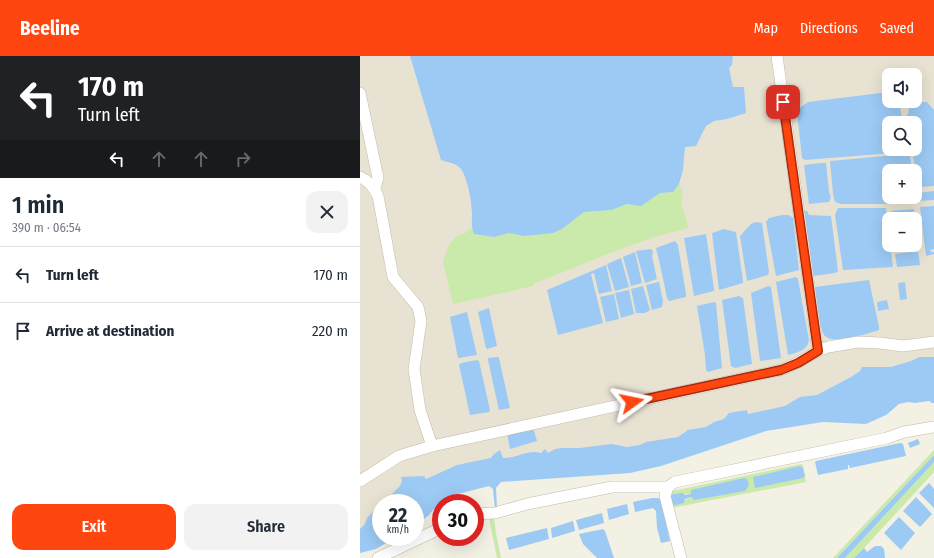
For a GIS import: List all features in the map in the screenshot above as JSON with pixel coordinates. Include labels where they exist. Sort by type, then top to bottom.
[{"type":"street","points":[[777,56],[818,351]]},
{"type":"street","points":[[360,93],[378,178],[375,188]]},
{"type":"street","points":[[360,177],[365,179],[375,188],[378,196],[393,277],[418,307],[421,322],[414,369],[420,410],[432,446]]},
{"type":"street","points":[[360,481],[399,456],[432,446],[781,370],[828,347],[858,342],[903,346],[934,342]]},
{"type":"street","points":[[681,558],[665,496],[668,487],[675,482],[886,438],[904,432],[934,427]]},
{"type":"street","points":[[484,514],[495,513],[527,504],[612,486],[668,487]]},
{"type":"street","points":[[378,558],[432,532]]},
{"type":"shaded area","points":[[360,56],[934,56],[934,375],[694,439],[502,475],[443,494],[432,494],[432,498],[424,500],[424,494],[372,494],[372,529],[360,534]]},
{"type":"green space","points":[[679,184],[682,190],[682,205],[688,228],[630,246],[535,283],[533,286],[453,304],[443,261],[449,245],[458,235],[464,234],[469,229],[472,228],[474,234],[494,237],[509,233],[524,236],[562,229],[584,212],[611,210],[627,204],[641,206],[660,193],[673,192]]},
{"type":"green space","points":[[934,450],[934,455],[837,558],[833,558]]},
{"type":"green space","points":[[934,462],[934,472],[864,548],[854,558],[845,558]]},
{"type":"green space","points":[[801,464],[803,465],[806,482],[671,508],[671,506],[692,497],[691,490],[691,494],[669,495],[668,492]]},
{"type":"green space","points":[[489,518],[494,518],[501,558],[497,558]]},
{"type":"water","points":[[410,56],[733,56],[732,65],[729,68],[733,87],[744,87],[746,113],[727,119],[714,121],[706,126],[696,146],[685,147],[683,170],[679,184],[673,192],[660,193],[641,206],[627,204],[611,210],[584,212],[562,229],[553,233],[524,236],[509,233],[494,237],[474,234],[472,227],[472,210],[466,179],[461,169],[457,165],[441,160]]},
{"type":"water","points":[[882,93],[882,108],[900,108],[902,116],[882,116],[882,154],[805,160],[802,158],[797,112],[808,102]]},
{"type":"water","points":[[922,102],[927,102],[934,110],[934,186],[922,187],[922,164],[914,164],[913,156],[922,156],[922,116],[907,116],[909,108],[922,108]]},
{"type":"water","points":[[884,156],[910,156],[911,164],[882,164],[882,204],[841,204],[835,202],[830,161]]},
{"type":"water","points":[[826,163],[829,192],[831,197],[829,202],[809,204],[804,165]]},
{"type":"water","points":[[934,191],[934,200],[922,201],[922,193]]},
{"type":"water","points":[[934,206],[934,249],[930,250],[931,252],[934,252],[934,254],[926,256],[922,212],[921,212],[920,207]]},
{"type":"water","points":[[838,208],[886,208],[886,212],[882,212],[882,252],[891,252],[893,267],[843,270],[835,215]]},
{"type":"water","points":[[914,209],[914,212],[891,212]]},
{"type":"water","points":[[803,211],[807,211],[809,215],[831,216],[838,271],[835,273],[813,276]]},
{"type":"water","points":[[788,215],[793,218],[799,270],[776,276],[766,222],[769,218]]},
{"type":"water","points":[[756,222],[762,223],[769,272],[768,275],[747,281],[740,236],[751,224]]},
{"type":"water","points":[[724,229],[736,232],[743,283],[719,290],[712,233]]},
{"type":"water","points":[[706,234],[714,291],[694,296],[684,238]]},
{"type":"water","points":[[675,241],[678,245],[686,297],[669,301],[667,298],[656,248]]},
{"type":"water","points":[[651,249],[653,252],[652,256],[657,279],[645,283],[636,251]]},
{"type":"water","points":[[635,252],[642,283],[631,286],[623,257]]},
{"type":"water","points":[[918,252],[920,265],[897,267],[895,254]]},
{"type":"water","points":[[621,258],[629,287],[615,291],[607,264]]},
{"type":"water","points":[[606,265],[612,291],[599,294],[594,273],[591,274],[603,323],[558,335],[547,290]]},
{"type":"water","points":[[796,277],[798,279],[809,340],[804,349],[788,355],[776,282]]},
{"type":"water","points":[[869,280],[879,330],[842,339],[829,338],[825,336],[819,320],[815,287]]},
{"type":"water","points":[[659,282],[663,301],[662,307],[652,310],[646,285]]},
{"type":"water","points":[[905,282],[907,299],[900,300],[898,283]]},
{"type":"water","points":[[643,286],[650,310],[645,313],[636,313],[631,289]]},
{"type":"water","points":[[768,286],[771,287],[781,358],[760,361],[751,293]]},
{"type":"water","points":[[629,290],[634,314],[621,318],[615,293]]},
{"type":"water","points":[[614,294],[619,319],[606,322],[600,297]]},
{"type":"water","points":[[739,296],[743,298],[752,364],[735,368],[731,366],[722,300]]},
{"type":"water","points":[[887,300],[889,309],[878,311],[877,302]]},
{"type":"water","points":[[714,302],[716,303],[722,368],[708,372],[706,370],[697,306]]},
{"type":"water","points":[[489,308],[497,346],[487,349],[478,312]]},
{"type":"water","points":[[467,312],[477,355],[458,358],[450,317]]},
{"type":"water","points":[[498,357],[510,408],[499,410],[488,360],[488,358]]},
{"type":"water","points":[[920,357],[934,357],[934,403],[929,401],[899,404],[886,415],[866,424],[823,422],[766,431],[661,466],[630,473],[501,482],[496,488],[497,508],[495,509],[493,489],[489,486],[458,494],[432,494],[432,511],[424,519],[424,494],[392,494],[400,486],[402,481],[401,477],[424,476],[426,479],[457,465],[491,458],[500,450],[503,458],[508,458],[532,452],[541,453],[545,449],[548,453],[555,449],[562,448],[580,448],[611,444],[627,447],[640,445],[646,442],[678,437],[688,430],[706,427],[714,422],[724,419],[729,413],[747,410],[748,414],[785,406],[800,397],[817,395],[851,377],[860,371],[862,367],[891,367]]},
{"type":"water","points":[[477,360],[479,361],[490,410],[489,412],[470,415],[459,365],[461,363]]},
{"type":"water","points":[[533,428],[537,441],[510,449],[507,433]]},
{"type":"water","points":[[918,439],[920,444],[910,448],[908,443]]},
{"type":"water","points":[[900,443],[903,444],[906,456],[850,468],[848,465],[848,469],[818,475],[816,461]]},
{"type":"water","points":[[934,455],[934,462],[845,558],[837,558]]},
{"type":"water","points":[[800,466],[803,468],[805,476],[803,478],[755,488],[753,477]]},
{"type":"water","points":[[744,478],[747,479],[749,485],[745,491],[694,500],[692,497],[685,499],[684,503],[671,506],[669,495],[682,493],[685,495],[691,494],[691,490]]},
{"type":"water","points":[[929,483],[934,489],[934,508],[919,493]]},
{"type":"water","points":[[916,497],[932,514],[920,527],[903,511]]},
{"type":"water","points":[[658,498],[661,500],[670,541],[661,543],[657,528],[656,511],[653,508],[635,512],[633,502]]},
{"type":"water","points":[[627,504],[629,514],[609,520],[607,509]]},
{"type":"water","points":[[372,513],[372,546],[381,546],[376,549],[360,553],[360,529],[365,524],[367,518]]},
{"type":"water","points":[[602,513],[604,523],[579,530],[576,520]]},
{"type":"water","points":[[899,517],[915,533],[901,550],[884,533]]},
{"type":"water","points":[[573,521],[575,531],[552,538],[551,528]]},
{"type":"water","points":[[547,528],[549,539],[509,550],[506,538]]},
{"type":"water","points":[[603,529],[614,558],[597,558],[583,544],[579,534]]},
{"type":"water","points":[[875,546],[881,546],[884,549],[885,558],[854,558],[864,548],[867,552]]},
{"type":"route","points":[[632,402],[781,370],[798,363],[818,351],[783,102]]}]
